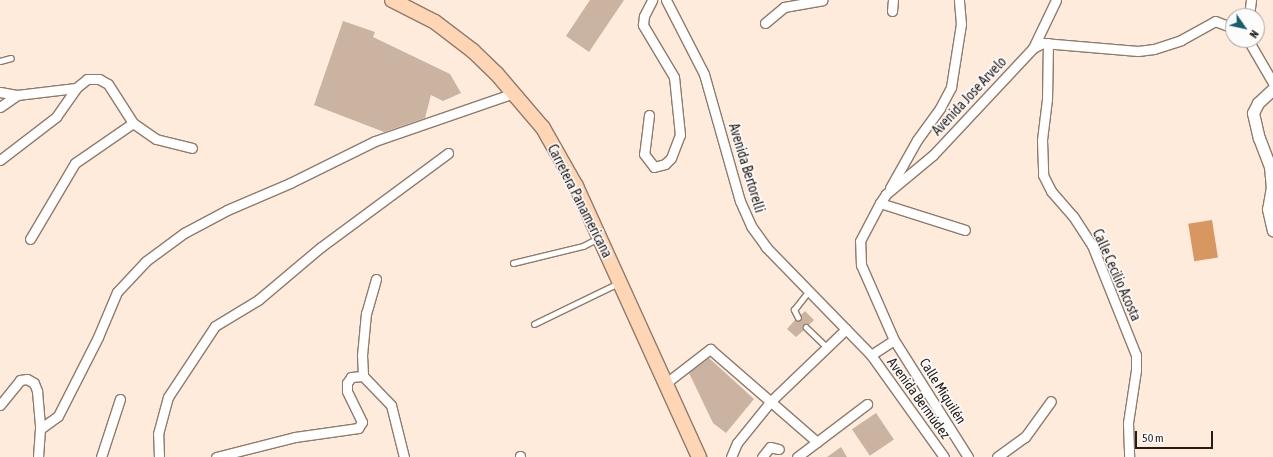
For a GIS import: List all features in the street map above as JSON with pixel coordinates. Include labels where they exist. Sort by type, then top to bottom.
[{"type":"main road","name":"Carretera Panamericana","points":[[392,0],[435,22],[473,51],[514,93],[543,128],[576,186],[699,457]]},
{"type":"street","points":[[649,115],[644,154],[654,167],[665,164],[671,158],[680,135],[674,77],[643,25],[644,16],[652,0]]},
{"type":"street","name":"Avenida Bertorelli","points":[[666,0],[704,74],[740,201],[751,226],[766,247],[808,292],[871,355]]},
{"type":"street","points":[[765,23],[784,7],[822,0]]},
{"type":"street","points":[[892,11],[893,0]]},
{"type":"street","points":[[886,194],[917,140],[940,108],[950,87],[961,24],[959,0]]},
{"type":"street","points":[[1033,48],[1056,0]]},
{"type":"street","name":"Avenida Jose Arvelo","points":[[894,340],[861,265],[860,255],[862,234],[886,194],[933,155],[1033,48],[1043,43],[1048,43],[1125,50],[1154,49],[1181,40],[1214,21],[1225,25]]},
{"type":"street","name":"Calle Cecilio Acosta","points":[[1048,43],[1047,99],[1042,140],[1043,175],[1051,191],[1073,216],[1092,245],[1136,355],[1136,370],[1128,423],[1129,457]]},
{"type":"street","points":[[1253,48],[1273,83]]},
{"type":"street","points":[[0,160],[56,117],[76,88],[87,79],[99,79],[108,84],[133,124],[156,139],[192,148]]},
{"type":"street","points":[[0,92],[17,95],[48,89],[76,88]]},
{"type":"street","points":[[1273,89],[1258,103],[1254,113],[1259,138],[1270,166],[1272,187],[1268,209],[1273,230]]},
{"type":"street","points":[[40,429],[58,416],[64,407],[117,292],[146,260],[184,232],[227,210],[290,183],[375,142],[514,93]]},
{"type":"street","points":[[0,107],[17,95]]},
{"type":"street","points":[[30,238],[75,163],[133,124]]},
{"type":"street","points":[[159,457],[158,434],[168,397],[215,326],[258,300],[321,246],[448,153]]},
{"type":"street","points":[[880,203],[965,230]]},
{"type":"street","points":[[376,279],[366,313],[362,355],[363,376],[391,405],[404,457]]},
{"type":"street","points":[[731,457],[737,443],[771,401],[846,329]]},
{"type":"street","points":[[871,355],[894,340]]},
{"type":"street","name":"Calle Miquilén","points":[[894,340],[968,457]]},
{"type":"street","points":[[666,382],[710,349],[817,442]]},
{"type":"street","name":"Avenida Bermúdez","points":[[871,355],[944,457]]},
{"type":"street","points":[[216,457],[295,437],[358,428],[362,422],[347,391],[347,383],[351,377],[363,376]]},
{"type":"street","points":[[0,405],[20,380],[27,379],[34,383],[37,391],[40,429],[38,457]]},
{"type":"street","points":[[101,457],[120,400]]},
{"type":"street","points":[[997,457],[1025,437],[1051,401]]},
{"type":"street","points":[[798,457],[867,404]]},
{"type":"street","points":[[762,457],[770,447],[779,449]]},
{"type":"lane","points":[[0,61],[11,58]]},
{"type":"lane","points":[[513,263],[583,246],[600,237]]},
{"type":"lane","points":[[534,324],[620,282]]},
{"type":"lane","points":[[798,318],[794,310],[808,292]]},
{"type":"lane","points":[[806,327],[827,347]]},
{"type":"shaded area","points":[[1212,220],[1218,258],[1194,261],[1188,224]]},
{"type":"building","points":[[590,0],[624,0],[589,52],[566,36]]},
{"type":"building","points":[[343,21],[375,32],[373,37],[450,74],[461,93],[443,101],[431,95],[425,118],[384,132],[314,105]]},
{"type":"building","points":[[805,311],[814,320],[809,325],[804,324],[804,330],[796,337],[787,329],[795,320],[801,320],[801,315]]},
{"type":"building","points":[[709,358],[754,399],[726,433],[713,423],[689,373]]},
{"type":"building","points":[[876,413],[894,440],[870,456],[852,429]]},
{"type":"building","points":[[841,447],[847,457],[827,457]]}]
